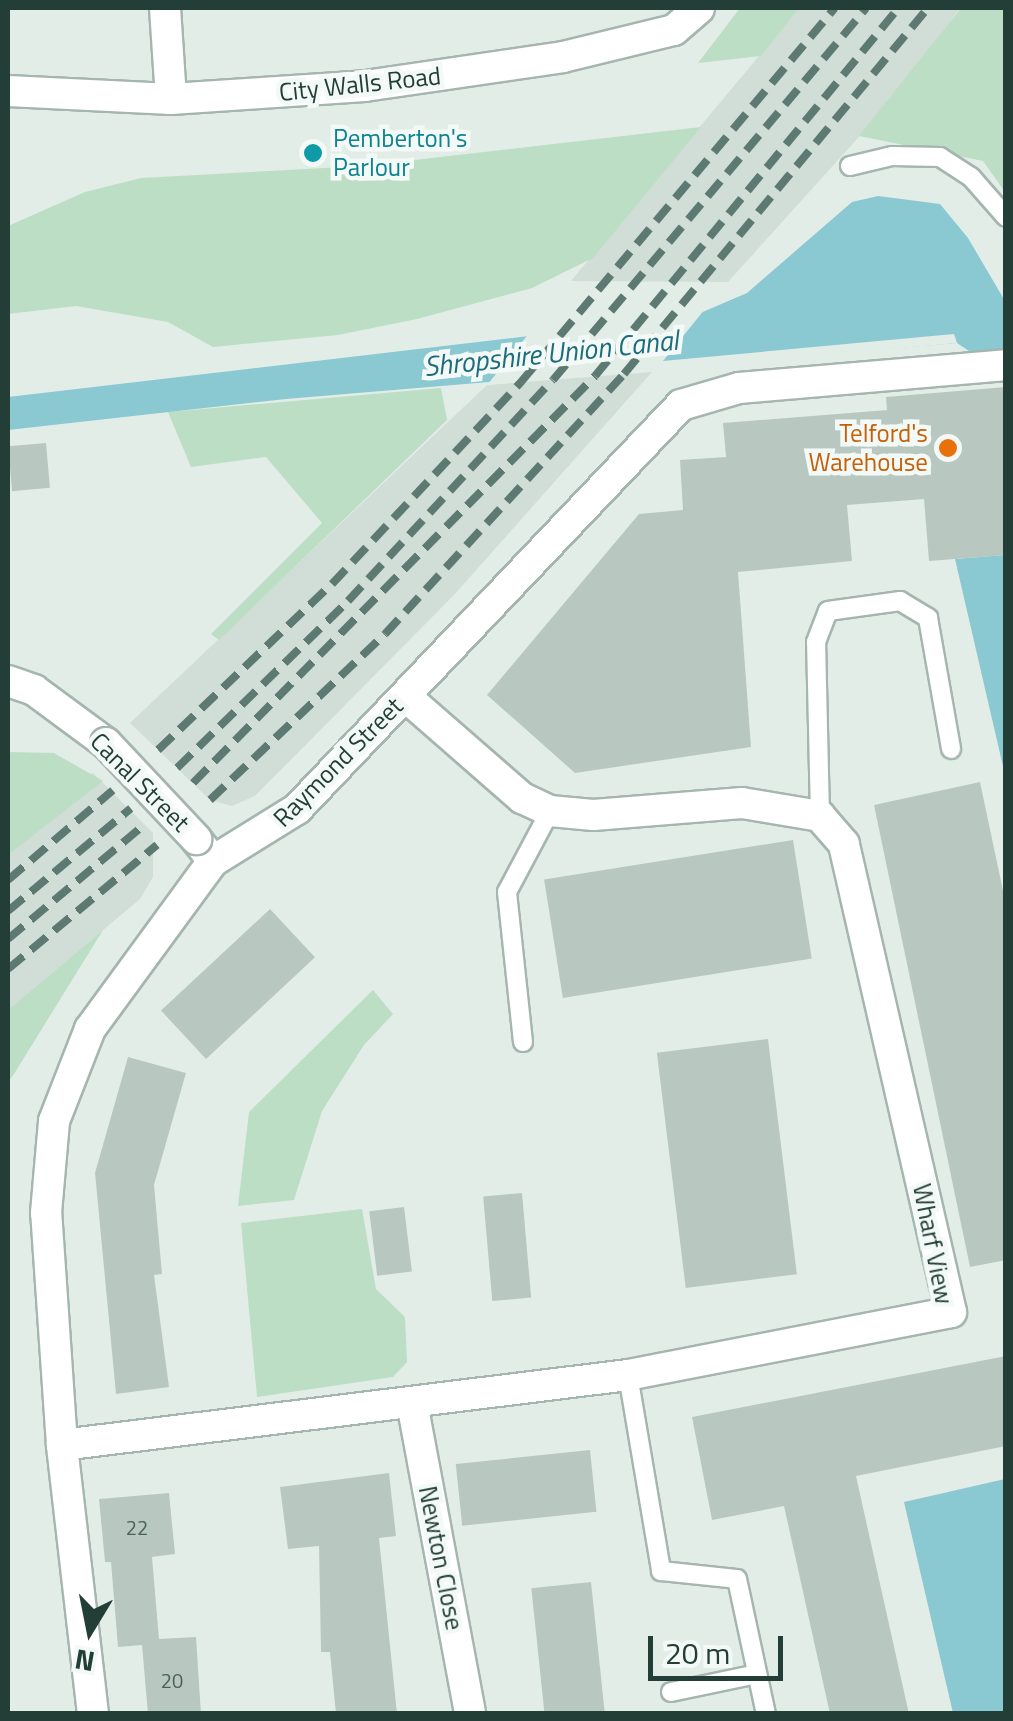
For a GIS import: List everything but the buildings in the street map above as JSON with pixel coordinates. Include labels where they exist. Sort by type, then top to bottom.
[{"type":"street","points":[[166,8],[171,99]]},
{"type":"street","name":"City Walls Road","points":[[8,92],[171,99],[364,86],[563,57],[674,30],[699,8]]},
{"type":"street","name":"Raymond Street","points":[[93,1714],[62,1444],[46,1213],[54,1121],[90,1029],[205,850],[296,809],[681,405],[739,388],[1006,365]]},
{"type":"street","name":"Canal Street","points":[[8,681],[34,690],[106,744],[205,850]]},
{"type":"street","points":[[405,696],[522,798],[550,811],[593,815],[742,802],[820,816]]},
{"type":"street","name":"Wharf View","points":[[62,1444],[628,1375],[951,1312],[844,844],[820,816]]},
{"type":"street","name":"Newton Close","points":[[412,1403],[470,1714]]},
{"type":"lane","points":[[850,166],[892,156],[940,157],[971,177],[1006,216]]},
{"type":"lane","points":[[820,816],[816,642],[828,611],[900,601],[928,618],[951,750]]},
{"type":"lane","points":[[524,1042],[507,892],[550,811]]},
{"type":"lane","points":[[628,1375],[662,1572],[738,1579],[766,1714]]},
{"type":"lane","points":[[671,1692],[758,1674]]},
{"type":"shaded area","points":[[799,8],[960,8],[885,108],[728,282],[571,281]]},
{"type":"shaded area","points":[[652,372],[454,595],[255,796],[232,806],[210,800],[130,723],[487,385]]},
{"type":"shaded area","points":[[93,773],[153,833],[153,877],[140,899],[8,1010],[8,827]]},
{"type":"green space","points":[[740,8],[799,8],[761,56],[698,63]]},
{"type":"green space","points":[[961,8],[1005,8],[1005,192],[983,161],[859,136]]},
{"type":"green space","points":[[701,127],[593,258],[532,288],[417,319],[338,335],[213,347],[168,322],[76,306],[8,314],[8,226],[85,192],[141,178],[362,166]]},
{"type":"green space","points":[[441,388],[447,420],[219,640],[211,634],[322,523],[266,457],[191,467],[168,412]]},
{"type":"green space","points":[[8,752],[54,753],[103,781],[8,855]]},
{"type":"green space","points":[[103,930],[14,1074],[8,1082],[8,1010]]},
{"type":"green space","points":[[373,990],[393,1014],[364,1045],[322,1111],[294,1200],[238,1206],[249,1112]]},
{"type":"green space","points":[[362,1209],[376,1289],[405,1317],[407,1362],[393,1377],[257,1397],[241,1223]]},
{"type":"water","name":"Shropshire Union Canal","points":[[878,196],[940,204],[968,238],[1005,301],[1005,375],[957,343],[286,399],[8,430],[8,397],[691,317],[747,293],[852,202]]},
{"type":"water","points":[[1005,555],[1005,775],[955,559]]},
{"type":"water","points":[[1005,1479],[1005,1713],[953,1713],[904,1502]]},
{"type":"pier","points":[[709,304],[663,361],[954,334],[957,343],[487,385],[531,331],[690,312]]},
{"type":"railway","points":[[158,750],[332,584],[521,382],[835,8]]},
{"type":"railway","points":[[177,768],[348,601],[553,380],[866,8]]},
{"type":"railway","points":[[193,783],[595,376],[898,8]]},
{"type":"railway","points":[[210,800],[385,634],[624,374],[928,8]]},
{"type":"railway","points":[[8,880],[113,790]]},
{"type":"railway","points":[[8,911],[131,808]]},
{"type":"railway","points":[[8,939],[145,824]]},
{"type":"railway","points":[[8,969],[157,845]]},
{"type":"place","name":"Pemberton's Parlour","points":[[313,153]]},
{"type":"place","name":"Telford's Warehouse","points":[[948,448]]}]
